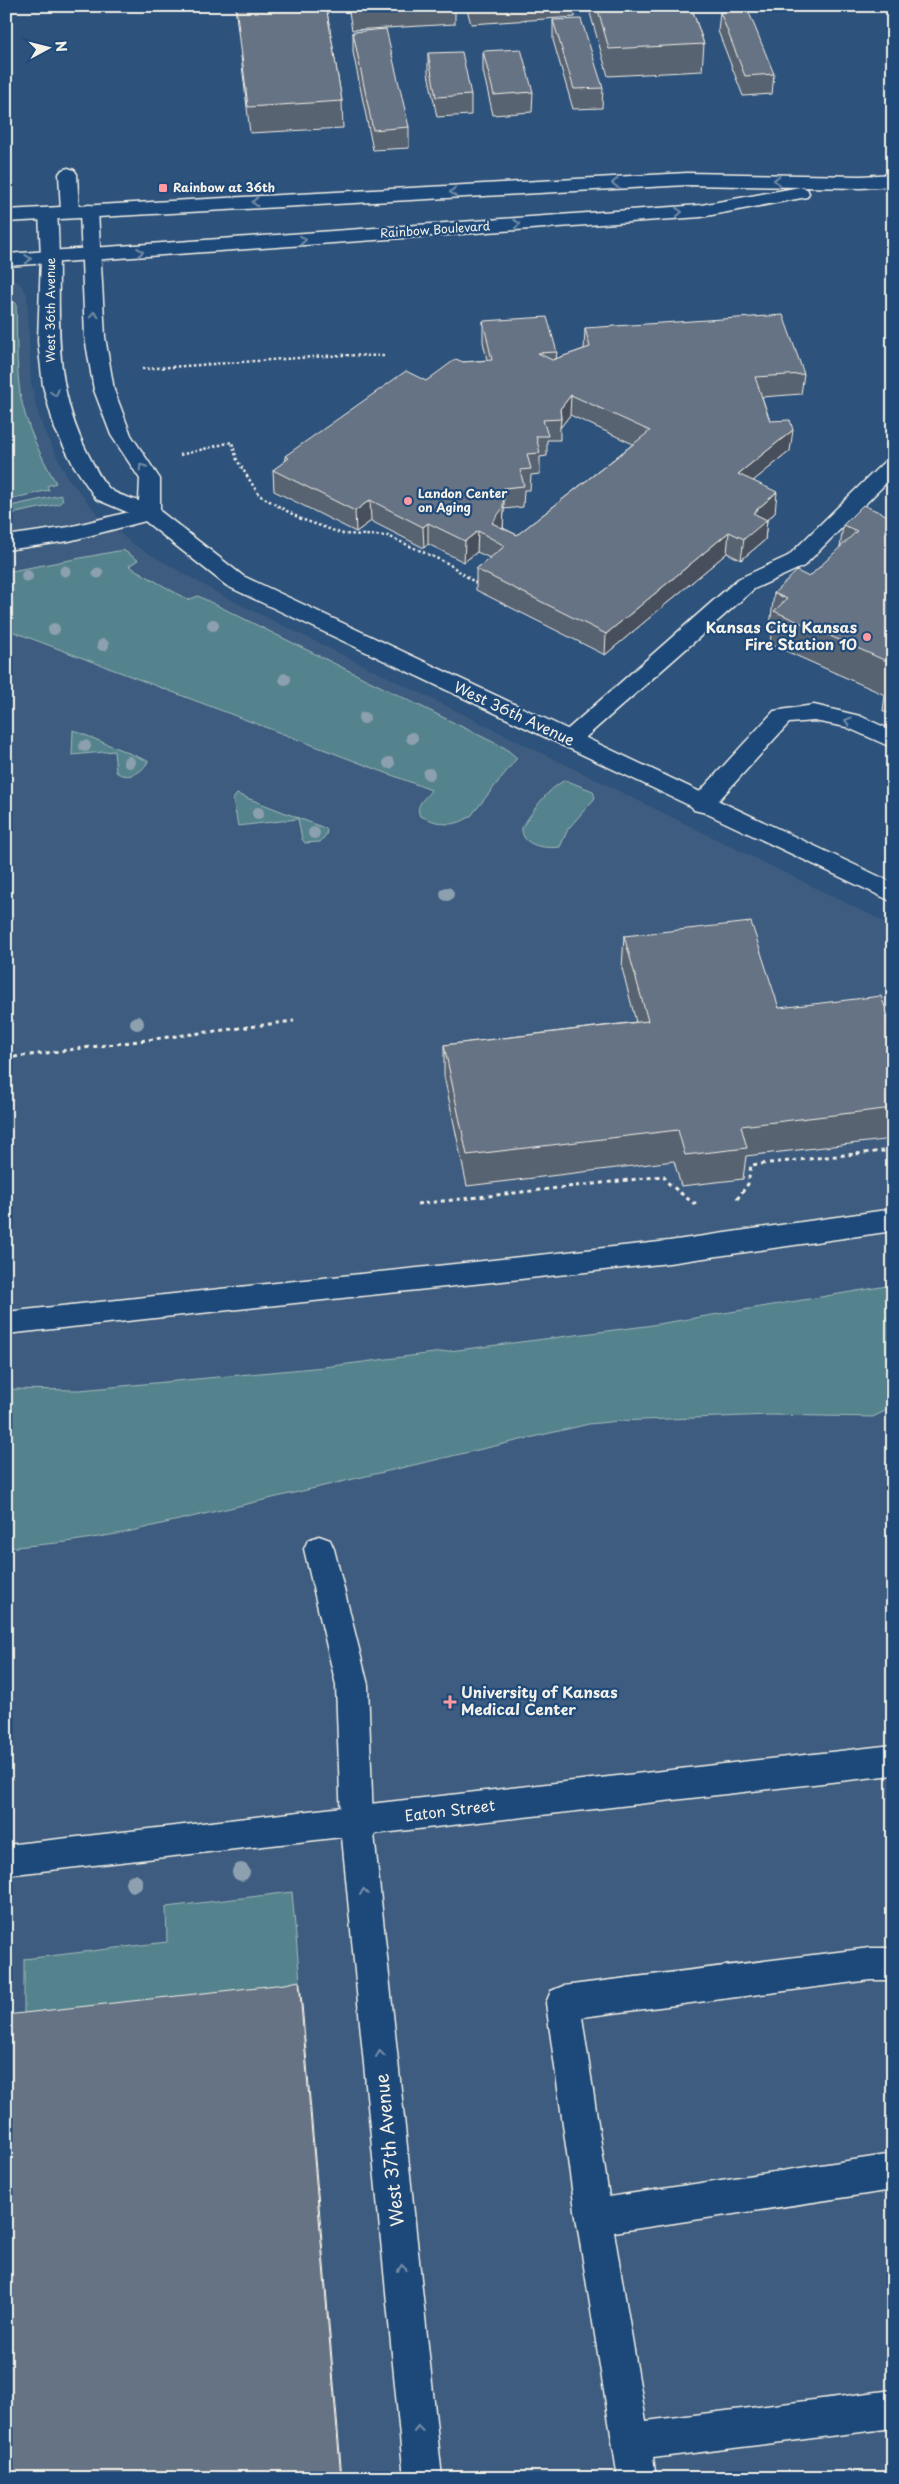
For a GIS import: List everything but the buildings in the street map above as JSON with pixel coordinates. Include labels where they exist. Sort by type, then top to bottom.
[{"type":"street","points":[[6,543],[69,534],[149,513],[150,479],[121,435],[104,390],[95,337],[92,255],[68,174]]},
{"type":"street","name":"Rainbow Boulevard","points":[[6,216],[687,178],[861,182],[893,180]]},
{"type":"street","name":"Rainbow Boulevard","points":[[6,260],[701,211],[861,182]]},
{"type":"street","name":"West 36th Avenue","points":[[48,214],[50,257],[48,342],[53,386],[65,429],[84,466],[103,494],[149,513],[236,581],[893,894]]},
{"type":"street","points":[[569,740],[746,584],[796,561],[893,464]]},
{"type":"street","points":[[702,804],[782,716],[814,713],[852,721],[893,740]]},
{"type":"street","points":[[6,1323],[669,1252],[893,1220]]},
{"type":"street","name":"West 37th Avenue","points":[[319,1549],[352,1685],[357,1822],[423,2478]]},
{"type":"street","name":"Eaton Street","points":[[6,1860],[357,1822],[893,1760]]},
{"type":"street","points":[[636,2478],[594,2217],[563,2003],[870,1964],[893,1964]]},
{"type":"street","points":[[594,2217],[893,2172]]},
{"type":"street","points":[[631,2442],[893,2409]]},
{"type":"path","points":[[135,370],[341,356],[385,356]]},
{"type":"path","points":[[175,457],[232,442],[237,460],[259,495],[301,519],[343,534],[388,536],[449,564],[481,587]]},
{"type":"path","points":[[6,1058],[294,1021]]},
{"type":"path","points":[[734,1203],[748,1184],[751,1165],[893,1150]]},
{"type":"path","points":[[417,1204],[664,1176],[667,1182],[692,1203],[707,1204]]},
{"type":"shaded area","name":"University of Kansas Medical Center","points":[[6,278],[19,282],[27,294],[31,381],[36,407],[44,431],[68,478],[99,516],[134,545],[223,596],[893,926],[893,2478],[6,2478]]},
{"type":"green space","points":[[6,299],[16,303],[18,371],[20,393],[26,417],[44,462],[56,483],[47,486],[49,490],[6,500]]},
{"type":"green space","points":[[61,495],[63,500],[59,504],[6,515],[6,507]]},
{"type":"green space","points":[[123,550],[138,560],[129,566],[188,600],[198,596],[505,748],[517,758],[471,816],[458,823],[440,823],[420,816],[418,808],[431,790],[6,629],[6,572]]},
{"type":"green space","points":[[73,730],[148,761],[143,769],[135,774],[120,775],[116,772],[114,751],[72,755]]},
{"type":"green space","points":[[565,780],[593,791],[595,798],[568,829],[560,847],[541,847],[529,842],[522,833],[522,827],[546,795]]},
{"type":"green space","points":[[237,794],[327,829],[326,835],[320,842],[305,843],[302,839],[298,819],[238,826],[233,799]]},
{"type":"green space","points":[[893,1285],[893,1407],[873,1417],[770,1415],[619,1421],[589,1424],[123,1533],[67,1542],[6,1548],[6,1389],[80,1390],[324,1367],[646,1326]]},
{"type":"green space","points":[[292,1892],[302,2004],[24,2036],[24,1959],[167,1942],[166,1907]]},
{"type":"place","name":"Rainbow at 36th","points":[[163,188]]},
{"type":"place","name":"Landon Center on Aging","points":[[408,501]]},
{"type":"place","name":"Kansas City Kansas Fire Station 10","points":[[867,637]]},
{"type":"place","name":"University of Kansas Medical Center","points":[[450,1702]]}]
